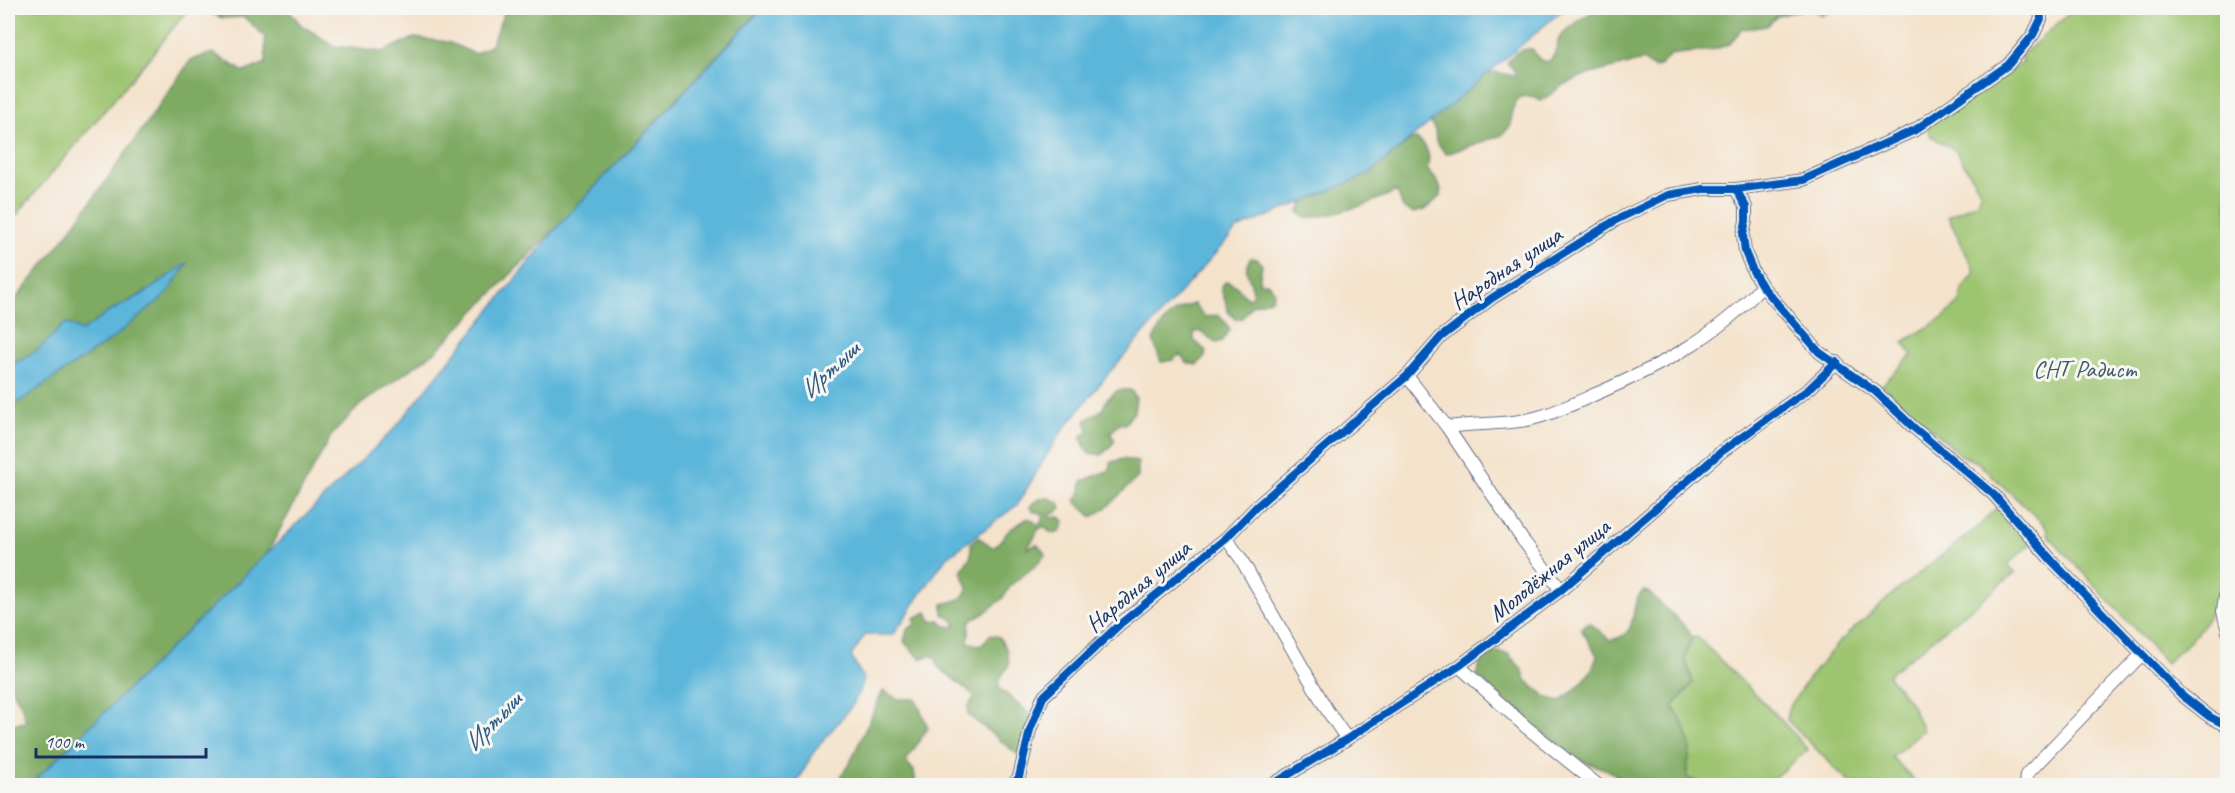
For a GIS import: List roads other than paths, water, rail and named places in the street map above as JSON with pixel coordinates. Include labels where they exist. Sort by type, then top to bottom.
[{"type":"street","name":"Народная улица","points":[[1012,786],[1019,777],[1030,730],[1043,697],[1120,624],[1226,538],[1257,506],[1407,376],[1441,337],[1492,298],[1616,220],[1668,195],[1703,189],[1736,189],[1803,180],[1915,130],[2008,65],[2033,35],[2041,19],[2040,8]]},
{"type":"street","points":[[1736,189],[1746,207],[1743,235],[1745,252],[1753,271],[1762,286],[1819,351],[1876,392],[1913,427],[1994,495],[2053,562],[2182,695],[2210,717],[2228,726]]},
{"type":"street","points":[[1447,427],[1477,423],[1495,425],[1542,416],[1628,380],[1719,328],[1762,286]]},
{"type":"street","name":"Молодёжная улица","points":[[1270,786],[1459,666],[1561,590],[1721,452],[1809,389],[1837,362]]},
{"type":"street","points":[[1407,376],[1447,427],[1522,539],[1561,590]]},
{"type":"street","points":[[1226,538],[1241,559],[1327,710],[1347,739]]},
{"type":"street","points":[[2228,576],[2223,610],[2228,632]]},
{"type":"street","points":[[2025,786],[2025,775],[2142,654]]},
{"type":"street","points":[[1459,666],[1526,727],[1599,786]]},
{"type":"water","name":"Иртыш","points":[[763,8],[1565,8],[1369,174],[1237,229],[1108,374],[1059,435],[1017,505],[945,559],[893,635],[865,635],[851,656],[864,680],[854,703],[813,753],[796,785],[30,785],[395,428],[560,224]]},
{"type":"water","points":[[188,262],[167,294],[112,339],[8,409],[8,367],[38,350],[66,323],[82,331],[109,312],[146,292]]},
{"type":"park label","name":"СНТ Радист","points":[[2085,369]]}]
